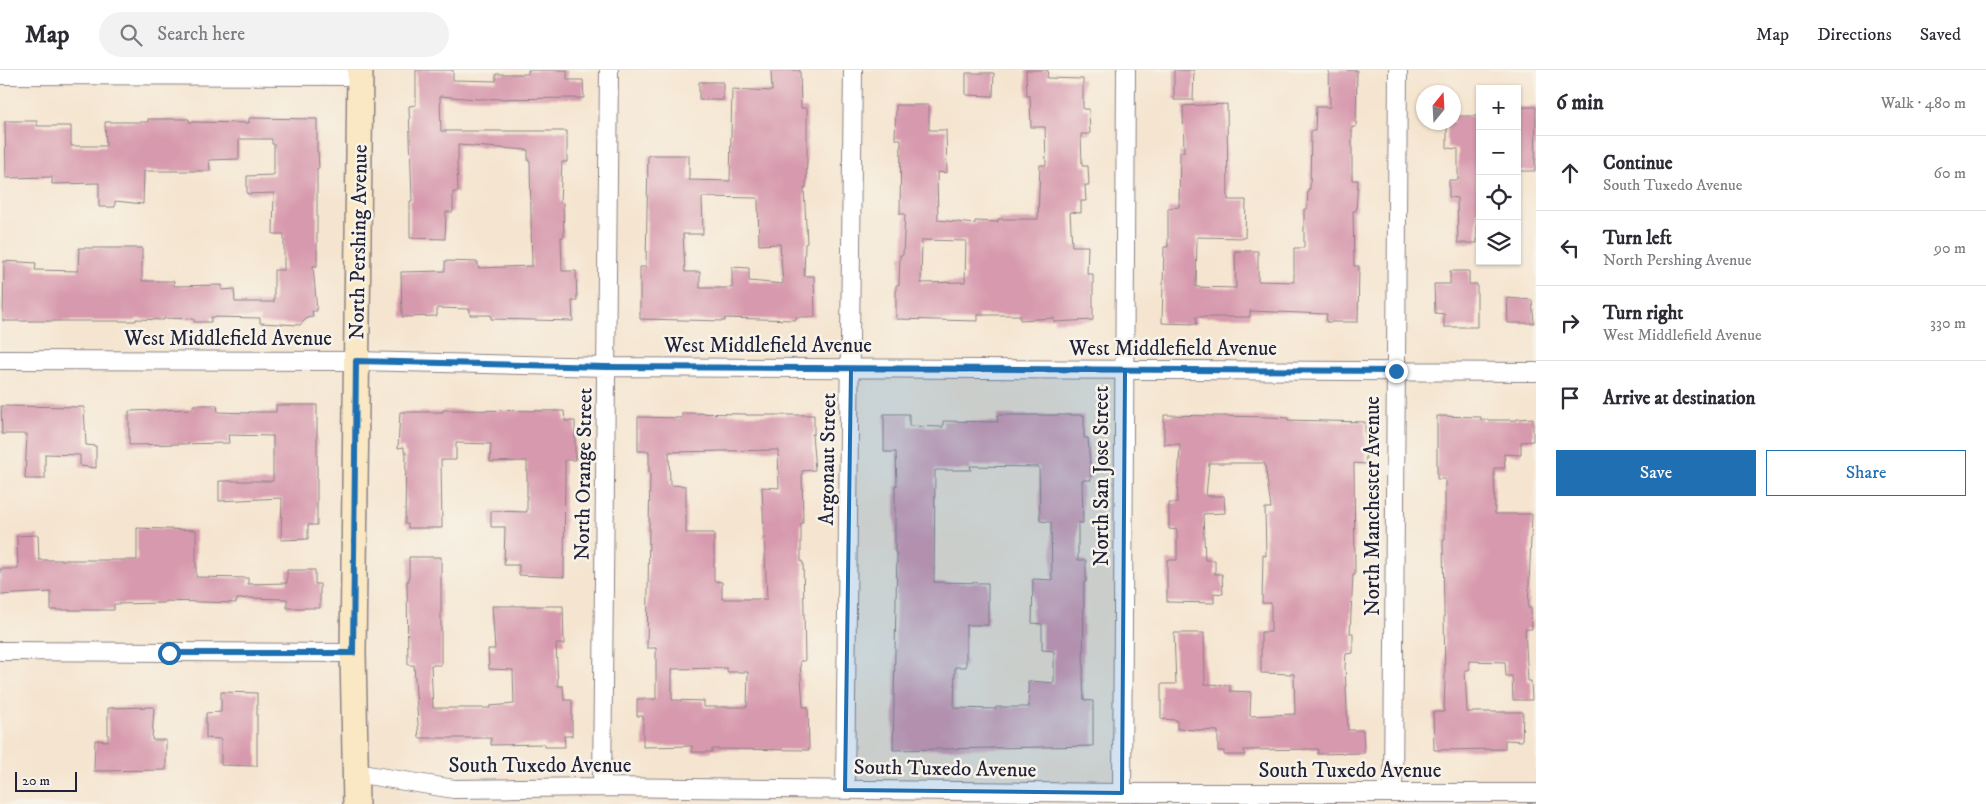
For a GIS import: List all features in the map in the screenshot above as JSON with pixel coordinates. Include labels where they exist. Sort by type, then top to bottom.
[{"type":"main road","name":"North Pershing Avenue","points":[[356,804],[353,653],[360,73]]},
{"type":"street","name":"North Orange Street","points":[[602,788],[609,70]]},
{"type":"street","name":"Argonaut Street","points":[[845,790],[853,70]]},
{"type":"street","name":"North San Jose Street","points":[[1122,793],[1126,70]]},
{"type":"street","name":"North Manchester Avenue","points":[[1393,793],[1398,70]]},
{"type":"street","points":[[0,75],[360,73]]},
{"type":"street","name":"West Middlefield Avenue","points":[[0,360],[356,361],[606,367],[851,369],[1536,372]]},
{"type":"street","points":[[0,651],[353,653]]},
{"type":"street","name":"South Tuxedo Avenue","points":[[355,773],[454,789],[602,788],[1122,793],[1536,792]]},
{"type":"highlighted area","points":[[851,369],[1125,370],[1122,793],[845,790]]},
{"type":"building","points":[[416,70],[453,70],[453,80],[496,81],[496,74],[528,74],[528,70],[567,70],[567,80],[583,80],[584,98],[477,99],[440,96],[441,131],[567,131],[567,162],[562,162],[560,202],[563,203],[564,237],[561,237],[562,271],[576,271],[577,301],[572,301],[573,321],[491,319],[491,315],[470,315],[470,309],[437,308],[437,316],[402,317],[401,272],[445,271],[445,261],[478,262],[478,268],[532,266],[530,161],[528,161],[528,150],[458,145],[458,192],[453,192],[453,212],[446,212],[445,239],[410,238],[410,201],[412,201],[409,106],[416,105]]},
{"type":"building","points":[[771,70],[800,70],[801,108],[807,108],[806,188],[804,188],[807,243],[805,244],[804,276],[814,276],[815,317],[796,317],[796,320],[725,318],[725,321],[640,319],[640,267],[646,267],[648,155],[689,155],[689,180],[730,181],[732,89],[772,91]],"holes":[[[702,197],[758,198],[759,245],[780,244],[783,284],[749,281],[749,268],[732,267],[732,288],[700,288],[700,272],[685,272],[683,234],[703,234]]]},
{"type":"building","points":[[1026,70],[1048,70],[1047,78],[1083,79],[1083,109],[1089,109],[1090,134],[1081,134],[1082,166],[1088,166],[1089,185],[1085,185],[1086,201],[1081,201],[1081,213],[1070,212],[1072,246],[1088,246],[1087,274],[1093,274],[1093,320],[1054,322],[1054,318],[1020,320],[1020,315],[978,315],[978,321],[896,319],[896,285],[899,285],[900,255],[903,255],[905,214],[900,214],[901,139],[895,139],[896,105],[929,105],[929,130],[946,130],[947,173],[937,172],[938,220],[975,224],[975,221],[998,222],[998,219],[1038,219],[1040,165],[1046,165],[1045,127],[1031,127],[1030,96],[1027,96]],"holes":[[[922,240],[966,241],[965,282],[921,283]]]},
{"type":"building","points":[[1174,70],[1194,70],[1193,100],[1174,100]]},
{"type":"building","points":[[1329,70],[1357,70],[1356,127],[1352,127],[1352,180],[1358,180],[1356,211],[1353,211],[1354,266],[1359,266],[1358,322],[1326,322],[1327,314],[1250,311],[1250,317],[1196,317],[1197,324],[1162,323],[1164,247],[1168,247],[1168,208],[1179,207],[1180,152],[1184,152],[1183,106],[1227,104],[1228,200],[1246,200],[1245,238],[1197,237],[1196,287],[1236,288],[1235,251],[1258,251],[1258,281],[1294,282],[1294,248],[1304,248],[1304,209],[1307,209],[1308,189],[1310,189],[1311,131],[1315,131],[1316,107],[1330,107]]},
{"type":"building","points":[[966,73],[994,73],[993,96],[966,95]]},
{"type":"building","points":[[699,82],[723,82],[723,100],[699,100]]},
{"type":"building","points":[[1521,107],[1536,107],[1535,171],[1521,171]]},
{"type":"building","points":[[1461,116],[1476,116],[1476,243],[1458,243],[1457,198],[1449,197],[1449,180],[1458,180],[1458,149],[1447,148],[1447,130],[1461,130]]},
{"type":"building","points":[[249,118],[317,119],[319,168],[317,168],[317,266],[313,266],[317,311],[312,311],[313,317],[307,318],[300,325],[260,323],[260,318],[211,317],[211,322],[194,322],[194,319],[164,318],[164,320],[136,319],[136,321],[3,321],[4,261],[36,263],[35,270],[78,271],[79,248],[142,248],[142,281],[174,281],[174,286],[222,285],[222,290],[234,289],[235,302],[274,302],[274,270],[284,270],[284,234],[273,234],[274,193],[247,194],[247,176],[274,175],[274,144],[272,144],[272,139],[239,139],[239,159],[209,160],[210,171],[144,171],[143,204],[115,201],[115,207],[99,207],[99,183],[52,184],[52,177],[6,178],[5,121],[37,121],[37,126],[71,126],[71,146],[106,146],[105,122],[148,122],[148,119],[189,119],[189,122],[249,123]]},
{"type":"building","points":[[1450,271],[1469,271],[1469,284],[1477,284],[1477,327],[1444,327],[1444,314],[1435,313],[1434,284],[1450,284]]},
{"type":"building","points":[[1507,298],[1532,300],[1534,323],[1508,323]]},
{"type":"building","points":[[193,405],[217,405],[218,412],[249,413],[276,412],[276,405],[317,405],[317,525],[308,525],[308,539],[281,540],[282,498],[219,501],[219,481],[273,481],[273,436],[228,435],[229,443],[129,445],[129,411],[193,409]]},
{"type":"building","points":[[1,406],[84,407],[86,445],[96,446],[96,468],[80,466],[80,455],[45,454],[45,479],[25,479],[27,434],[2,434]]},
{"type":"building","points":[[443,410],[564,411],[565,421],[575,421],[575,460],[565,460],[564,577],[519,575],[519,565],[504,565],[505,527],[491,527],[491,511],[527,512],[527,461],[490,462],[491,444],[456,443],[456,460],[441,460],[442,528],[408,528],[408,524],[405,524],[406,452],[404,452],[404,447],[398,448],[400,412],[443,412]]},
{"type":"building","points":[[682,413],[814,415],[814,434],[812,434],[815,470],[802,471],[803,523],[801,523],[805,661],[800,661],[803,707],[808,707],[809,750],[712,749],[712,752],[692,752],[692,746],[643,747],[643,716],[637,716],[637,699],[656,699],[656,648],[647,648],[650,472],[649,451],[638,451],[638,417],[682,418]],"holes":[[[778,450],[779,488],[762,487],[767,599],[722,599],[722,582],[714,581],[714,533],[686,533],[686,486],[670,485],[669,452]],[[727,668],[727,672],[748,672],[747,707],[704,707],[704,701],[672,700],[672,669]]]},
{"type":"building","points":[[884,414],[909,414],[909,426],[943,427],[943,421],[998,422],[997,415],[1084,415],[1084,438],[1088,438],[1091,480],[1082,480],[1083,523],[1078,523],[1078,560],[1086,560],[1083,680],[1084,700],[1093,701],[1093,746],[893,750],[897,553],[895,553],[896,452],[884,452]],"holes":[[[970,466],[1039,467],[1040,521],[1051,522],[1052,580],[1033,579],[1032,623],[1042,624],[1042,650],[1054,651],[1054,683],[1028,681],[1029,707],[996,707],[996,709],[954,708],[955,667],[966,667],[966,625],[988,625],[988,583],[934,582],[935,470],[971,470]]]},
{"type":"building","points":[[1164,415],[1270,417],[1288,418],[1288,420],[1365,422],[1366,464],[1354,463],[1355,575],[1353,575],[1350,633],[1353,633],[1353,653],[1346,654],[1345,667],[1348,730],[1363,730],[1364,753],[1318,754],[1318,749],[1244,750],[1245,755],[1224,755],[1224,751],[1218,751],[1218,731],[1177,729],[1177,720],[1161,719],[1161,684],[1176,684],[1174,633],[1204,633],[1205,684],[1230,685],[1230,691],[1251,692],[1250,716],[1295,714],[1294,674],[1261,673],[1261,632],[1271,632],[1271,603],[1262,603],[1263,555],[1266,556],[1265,508],[1271,508],[1265,465],[1264,463],[1209,463],[1206,496],[1224,496],[1225,513],[1203,514],[1205,560],[1215,560],[1215,574],[1222,574],[1223,594],[1214,593],[1214,603],[1167,602],[1167,560],[1177,560],[1177,530],[1169,529],[1169,503],[1177,503],[1180,444],[1164,444]]},
{"type":"building","points":[[1437,416],[1481,417],[1481,420],[1533,418],[1533,441],[1521,442],[1521,455],[1504,454],[1505,468],[1494,468],[1495,514],[1532,514],[1528,608],[1531,608],[1532,629],[1525,629],[1528,681],[1531,681],[1532,700],[1513,700],[1512,676],[1506,676],[1505,662],[1469,661],[1469,670],[1465,670],[1467,712],[1523,712],[1522,741],[1505,740],[1505,749],[1434,750],[1433,712],[1444,712],[1445,681],[1443,540],[1445,540],[1445,479],[1437,479]]},
{"type":"building","points":[[137,528],[196,530],[196,577],[248,578],[248,584],[287,583],[287,570],[315,570],[315,584],[320,584],[320,608],[287,608],[287,599],[249,598],[237,599],[236,603],[165,601],[164,603],[114,604],[114,610],[51,610],[51,592],[0,595],[0,569],[18,569],[17,536],[38,535],[39,560],[137,560]]},
{"type":"building","points":[[409,557],[441,557],[441,665],[431,665],[433,708],[490,708],[490,706],[514,704],[513,670],[489,669],[488,649],[495,649],[492,606],[563,606],[564,644],[556,644],[558,686],[563,686],[564,700],[572,700],[572,736],[564,736],[565,747],[545,747],[545,744],[491,745],[491,738],[419,738],[414,665],[408,665],[407,581],[409,581]]},
{"type":"building","points":[[221,692],[257,693],[257,766],[221,765],[221,739],[206,738],[206,713],[221,712]]},
{"type":"building","points":[[154,707],[152,740],[166,740],[166,770],[94,771],[95,740],[108,741],[108,708]]},
{"type":"route","points":[[169,653],[353,653],[356,361],[606,367],[1396,371]]}]
